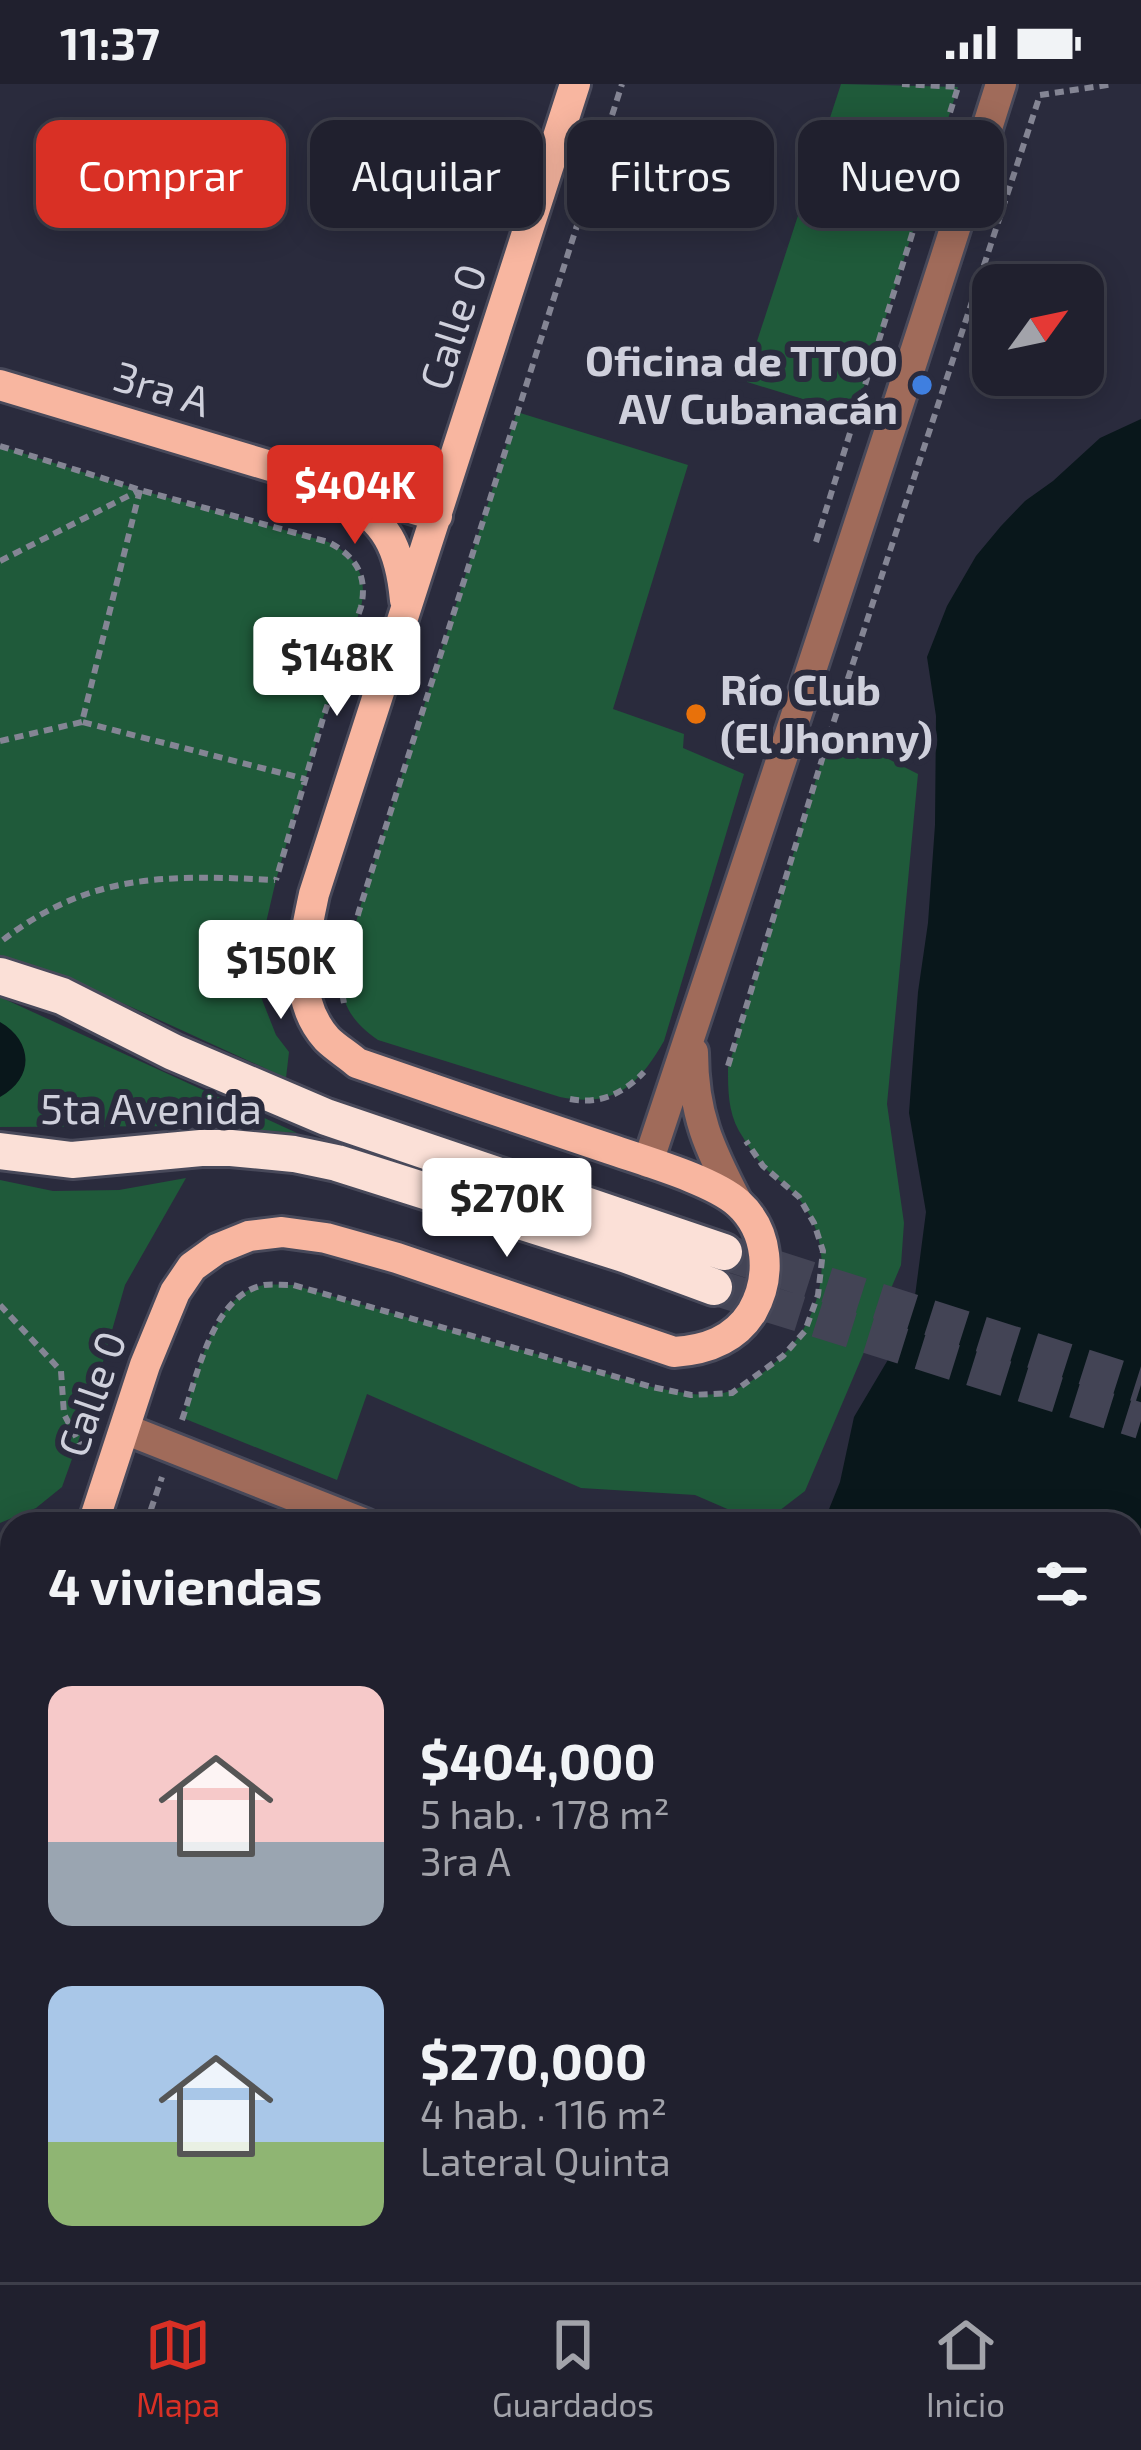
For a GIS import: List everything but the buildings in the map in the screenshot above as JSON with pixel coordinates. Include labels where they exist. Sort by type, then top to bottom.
[{"type":"highway","name":"5ta Avenida","points":[[0,976],[62,996],[173,1052],[326,1118],[719,1269],[563,1234],[337,1163],[294,1154],[201,1148],[72,1160],[0,1151]]},
{"type":"main road","name":"Calle 0","points":[[575,84],[314,894],[302,966],[304,992],[316,1021],[327,1039],[357,1063],[648,1162]]},
{"type":"main road","name":"3ra A","points":[[0,385],[437,516]]},
{"type":"main road","points":[[314,478],[364,508],[383,529],[401,562],[406,610]]},
{"type":"main road","points":[[648,1162],[737,1202]]},
{"type":"main road","name":"Calle 0","points":[[97,1512],[175,1292],[192,1268],[218,1249],[249,1236],[282,1232],[326,1238],[674,1352],[701,1350],[726,1339],[746,1322],[766,1274],[764,1248],[754,1223],[737,1202]]},
{"type":"street","points":[[648,1162],[879,469],[1001,84]]},
{"type":"street","points":[[692,1028],[693,1082],[701,1127],[737,1202]]},
{"type":"street","points":[[125,1429],[335,1512]]},
{"type":"path","points":[[352,1017],[340,982],[359,911],[622,84]]},
{"type":"path","points":[[814,550],[958,87],[902,84]]},
{"type":"path","points":[[1040,95],[1114,84]]},
{"type":"path","points":[[0,446],[328,542],[354,560],[365,592],[276,880],[147,878],[57,905],[0,942]]},
{"type":"path","points":[[0,562],[140,490]]},
{"type":"path","points":[[82,722],[140,490]]},
{"type":"path","points":[[0,741],[82,722],[305,779]]},
{"type":"path","points":[[314,894],[359,911]]},
{"type":"path","points":[[560,1097],[583,1102],[613,1096],[633,1084],[651,1064]]},
{"type":"path","points":[[0,1305],[61,1372],[64,1414],[87,1459],[109,1476]]},
{"type":"green space","points":[[841,84],[958,87],[948,120],[829,120]]},
{"type":"green space","points":[[798,216],[798,228],[914,228],[855,415],[744,381]]},
{"type":"green space","points":[[517,412],[688,465],[613,709],[684,734],[683,748],[744,774],[664,1041],[634,1081],[595,1099],[560,1097],[378,1040],[349,1011],[342,982],[359,911]]},
{"type":"green space","points":[[0,446],[328,542],[358,568],[363,586],[361,607],[324,715],[258,957],[261,997],[276,1035],[289,1052],[286,1078],[83,985],[0,956]]},
{"type":"green space","points":[[831,730],[918,774],[887,1104],[904,1223],[901,1265],[805,1491],[778,1512],[734,1512],[695,1495],[581,1488],[367,1394],[337,1480],[183,1418],[219,1320],[246,1292],[264,1285],[293,1285],[652,1387],[706,1395],[748,1383],[779,1359],[806,1324],[815,1304],[822,1262],[812,1220],[800,1200],[762,1165],[739,1131],[731,1108],[728,1068]]},
{"type":"green space","points":[[0,997],[297,1133],[194,1126],[0,1127]]},
{"type":"green space","points":[[186,1178],[125,1285],[62,1487],[26,1512],[0,1512],[0,1180],[53,1191],[119,1190]]},
{"type":"shaded area","points":[[1141,419],[1141,1512],[828,1512],[840,1482],[854,1417],[889,1358],[892,1340],[915,1296],[926,1212],[909,1113],[935,825],[936,716],[927,657],[947,606],[976,556],[1025,501],[1100,438]]},
{"type":"shaded area","points":[[0,1022],[19,1039],[26,1060],[19,1080],[0,1097]]},
{"type":"tunnel","points":[[724,1252],[1141,1385]]},
{"type":"tunnel","points":[[714,1287],[1141,1421]]},
{"type":"place","name":"Oficina de TTOO AV Cubanacán","points":[[922,385]]},
{"type":"place","name":"Río Club (El Jhonny)","points":[[696,714]]}]
